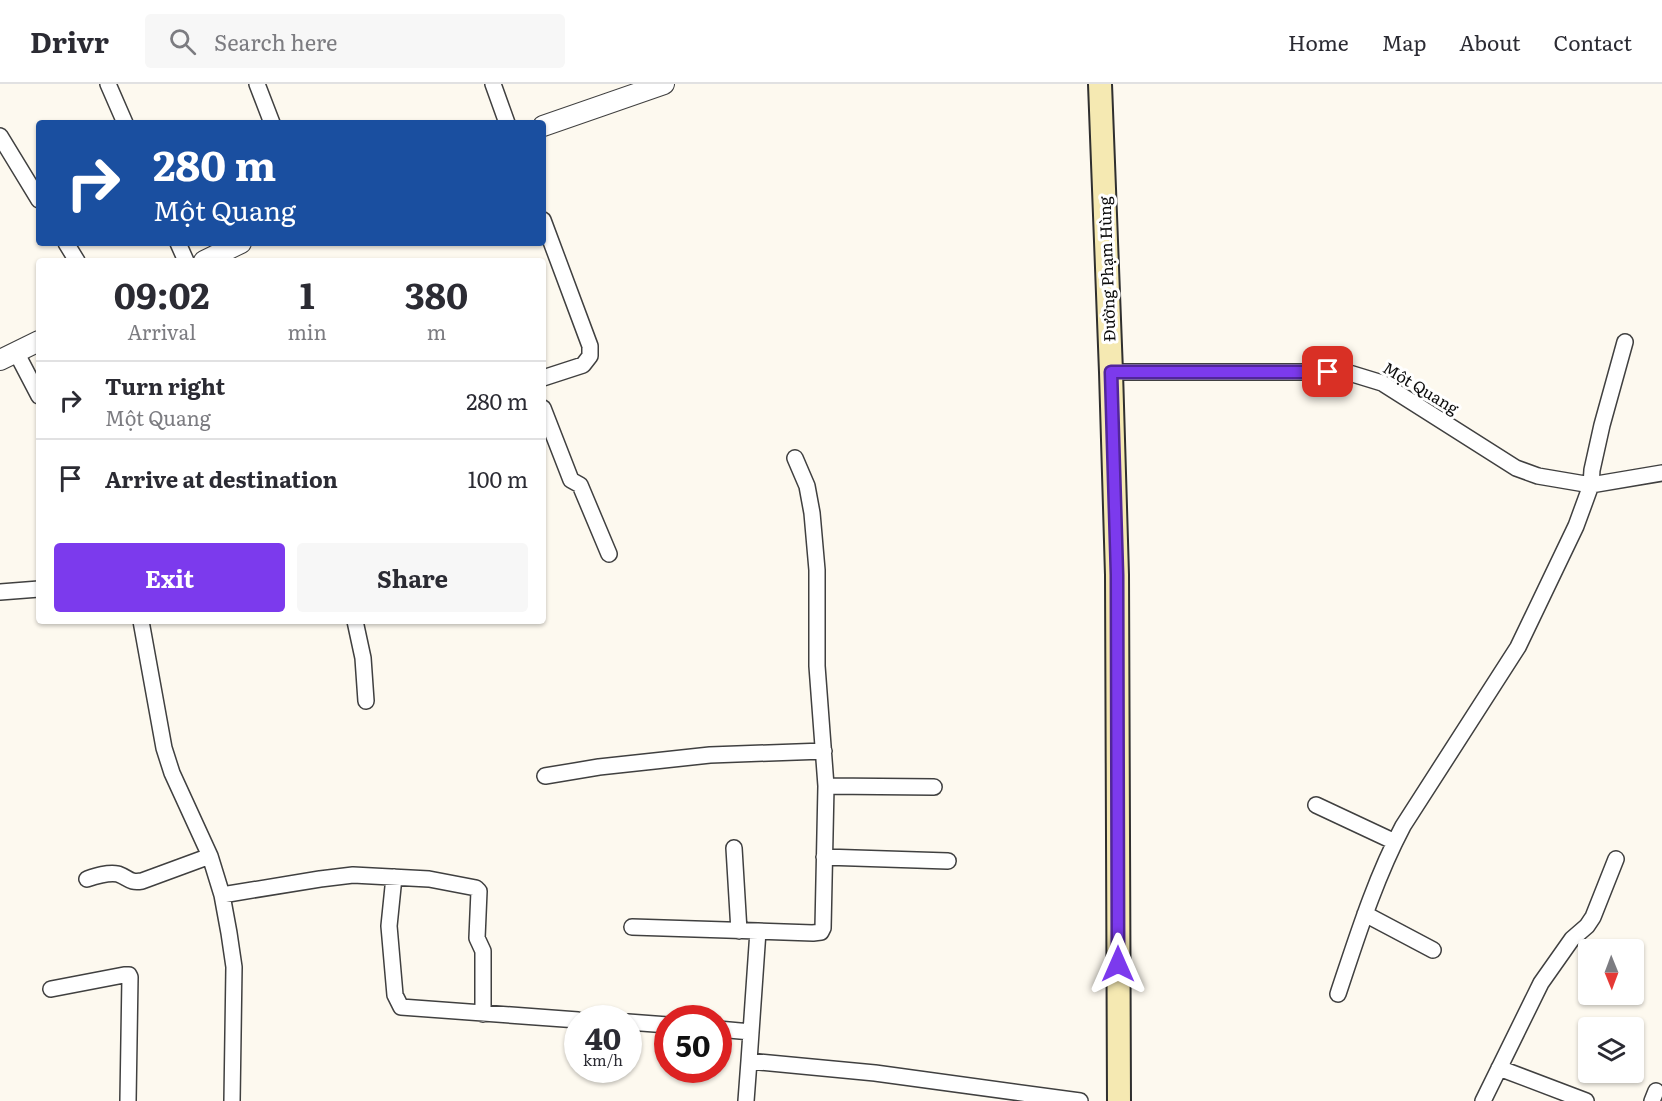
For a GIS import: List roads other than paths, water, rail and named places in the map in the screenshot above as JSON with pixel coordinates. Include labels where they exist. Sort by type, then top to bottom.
[{"type":"main road","name":"Đường Phạm Hùng","points":[[1100,84],[1117,575],[1119,1101]]},
{"type":"street","points":[[108,84],[124,120]]},
{"type":"street","points":[[257,84],[271,120]]},
{"type":"street","points":[[493,84],[506,120]]},
{"type":"street","points":[[546,125],[664,84]]},
{"type":"street","points":[[0,136],[36,195]]},
{"type":"street","points":[[546,228],[590,346],[590,356],[583,365],[546,377]]},
{"type":"street","points":[[210,258],[236,246]]},
{"type":"street","points":[[36,342],[8,356],[36,392]]},
{"type":"street","points":[[1338,994],[1365,914],[1403,826],[1518,647],[1576,526],[1591,485],[1602,425],[1625,342]]},
{"type":"street","name":"Một Quang","points":[[1111,372],[1355,374],[1382,382],[1516,468],[1538,476],[1591,485],[1662,472]]},
{"type":"street","points":[[546,416],[570,477],[580,485],[609,554]]},
{"type":"street","points":[[632,927],[813,933],[821,932],[823,928],[826,786],[817,666],[816,549],[807,486],[795,458]]},
{"type":"street","points":[[0,592],[36,589]]},
{"type":"street","points":[[142,624],[164,748],[172,773],[210,856],[222,895],[230,933],[234,967],[232,1101]]},
{"type":"street","points":[[356,624],[363,658],[366,701]]},
{"type":"street","points":[[546,776],[599,767],[710,755],[824,751]]},
{"type":"street","points":[[826,786],[934,788]]},
{"type":"street","points":[[1316,805],[1395,842]]},
{"type":"street","points":[[734,848],[739,931]]},
{"type":"street","points":[[87,879],[116,874],[132,882],[142,881],[210,856]]},
{"type":"street","points":[[824,857],[948,861]]},
{"type":"street","points":[[1483,1101],[1541,983],[1572,939],[1587,926],[1593,917],[1616,859]]},
{"type":"street","points":[[222,895],[353,875],[429,879],[476,888],[479,891],[477,938],[483,951],[483,1014]]},
{"type":"street","points":[[394,877],[389,926],[395,995],[400,1007],[564,1019]]},
{"type":"street","points":[[1365,914],[1433,950]]},
{"type":"street","points":[[746,1101],[758,931]]},
{"type":"street","points":[[51,989],[129,975],[128,1101]]},
{"type":"street","points":[[732,1030],[751,1032]]},
{"type":"street","points":[[749,1061],[875,1073],[1080,1101]]},
{"type":"street","points":[[1499,1068],[1586,1101]]}]
